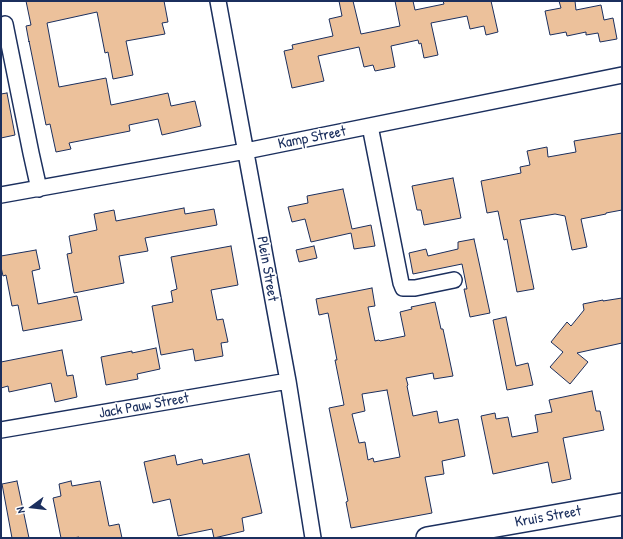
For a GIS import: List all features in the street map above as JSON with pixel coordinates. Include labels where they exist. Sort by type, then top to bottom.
[{"type":"street","name":"Plein Street","points":[[218,1],[288,381],[314,538]]},
{"type":"street","points":[[5,24],[39,189]]},
{"type":"street","name":"Kamp Street","points":[[1,195],[246,151],[622,75]]},
{"type":"street","points":[[370,126],[403,288],[415,288],[454,280]]},
{"type":"street","name":"Jack Pauw Street","points":[[1,430],[288,381]]},
{"type":"street","name":"Kruis Street","points":[[427,538],[622,504]]},
{"type":"building","points":[[26,1],[164,1],[168,22],[162,23],[165,34],[126,41],[133,75],[113,79],[108,52],[105,53],[97,12],[47,23],[59,87],[106,78],[111,105],[168,93],[171,106],[195,101],[201,126],[162,135],[158,119],[129,125],[130,131],[69,143],[71,149],[56,152],[50,124],[46,125],[29,42],[26,26],[31,25]]},
{"type":"building","points":[[339,1],[353,1],[361,34],[400,26],[395,1],[413,1],[415,10],[444,4],[443,1],[491,1],[498,32],[486,35],[484,26],[470,29],[467,16],[431,23],[438,55],[424,58],[421,43],[419,44],[418,40],[391,46],[395,67],[375,71],[373,65],[364,67],[359,47],[318,56],[324,81],[292,88],[284,51],[293,49],[292,45],[333,36],[329,19],[342,16]]},
{"type":"building","points":[[559,1],[575,1],[576,10],[601,5],[604,20],[613,18],[617,39],[600,42],[598,33],[586,35],[586,32],[567,36],[566,32],[550,35],[545,11],[561,8]]},
{"type":"building","points":[[7,93],[15,135],[1,138],[1,94]]},
{"type":"building","points":[[622,133],[622,210],[581,219],[587,247],[572,250],[565,216],[555,214],[520,220],[534,289],[517,292],[507,239],[504,240],[498,211],[487,213],[481,181],[521,173],[520,167],[530,165],[527,151],[547,147],[548,157],[576,152],[574,141]]},
{"type":"building","points":[[453,178],[461,218],[424,225],[421,210],[417,210],[412,186]]},
{"type":"building","points":[[343,189],[352,229],[371,225],[375,246],[354,249],[351,233],[311,242],[305,219],[292,222],[288,207],[308,203],[307,196]]},
{"type":"building","points":[[184,208],[185,214],[214,209],[217,225],[145,238],[148,251],[119,256],[124,283],[74,293],[67,254],[72,253],[69,236],[97,230],[94,214],[114,210],[116,221]]},
{"type":"building","points":[[474,239],[490,313],[470,317],[464,289],[467,289],[462,264],[413,274],[409,253],[426,249],[428,256],[458,249],[458,242]]},
{"type":"building","points":[[231,246],[238,285],[211,290],[217,320],[223,319],[228,342],[221,343],[223,356],[195,361],[193,349],[161,355],[152,306],[173,302],[171,291],[177,289],[171,257]]},
{"type":"building","points":[[314,246],[317,258],[299,262],[296,250]]},
{"type":"building","points":[[36,250],[40,269],[32,271],[38,304],[77,296],[82,320],[23,331],[18,305],[12,306],[6,275],[3,276],[1,256]]},
{"type":"building","points":[[372,288],[375,306],[368,307],[375,341],[405,336],[400,312],[412,309],[411,307],[435,302],[441,329],[443,329],[453,376],[434,379],[433,373],[406,378],[407,386],[413,416],[437,411],[439,423],[458,419],[465,456],[442,461],[444,474],[425,477],[432,513],[351,528],[346,502],[348,501],[329,408],[344,405],[328,313],[319,315],[316,299]],"holes":[[[387,390],[400,457],[374,462],[373,458],[368,460],[365,442],[359,443],[352,414],[365,411],[362,394]]]},
{"type":"building","points":[[622,298],[622,343],[577,353],[588,362],[570,384],[550,367],[563,352],[551,342],[567,322],[571,326],[584,310],[583,304]]},
{"type":"building","points":[[506,317],[516,366],[528,363],[533,385],[507,390],[493,320]]},
{"type":"building","points":[[156,348],[160,369],[137,374],[138,379],[106,385],[101,357]]},
{"type":"building","points":[[62,350],[67,376],[73,375],[77,397],[55,402],[51,383],[9,392],[8,386],[1,388],[1,362]]},
{"type":"building","points":[[592,391],[596,411],[600,411],[604,430],[563,438],[571,479],[552,483],[548,462],[493,474],[481,416],[495,413],[496,419],[508,417],[512,437],[538,432],[535,415],[552,412],[549,400]]},
{"type":"building","points":[[249,454],[262,513],[242,518],[244,531],[214,538],[212,529],[178,536],[170,499],[153,503],[144,462],[175,455],[177,465],[202,459],[203,464]]},
{"type":"building","points":[[17,481],[29,538],[12,538],[2,484]]},
{"type":"building","points":[[71,481],[72,486],[100,481],[109,526],[119,524],[122,538],[61,538],[53,498],[61,496],[59,484]]}]
